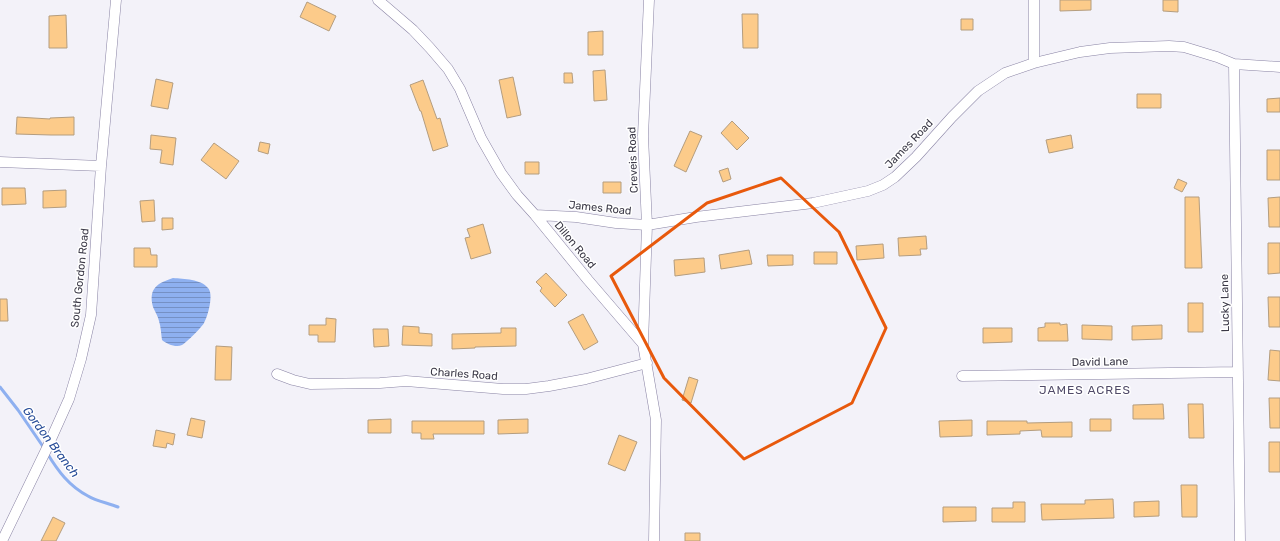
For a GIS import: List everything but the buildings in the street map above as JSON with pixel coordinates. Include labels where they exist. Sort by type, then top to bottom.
[{"type":"street","name":"South Gordon Road","points":[[2,541],[69,399],[81,359],[90,315],[116,0]]},
{"type":"street","name":"Dillon Road","points":[[378,0],[413,30],[448,69],[460,89],[481,138],[501,173],[517,195],[643,344],[656,420],[654,541]]},
{"type":"street","name":"Creveis Road","points":[[643,344],[647,225],[643,136],[649,0]]},
{"type":"street","points":[[1034,0],[1034,63]]},
{"type":"street","name":"James Road","points":[[535,216],[576,217],[616,223],[647,225],[696,217],[813,203],[868,191],[883,185],[895,177],[916,158],[952,117],[978,91],[1005,73],[1034,63],[1080,52],[1110,48],[1169,46],[1184,47],[1234,64],[1280,67]]},
{"type":"street","name":"Lucky Lane","points":[[1234,64],[1240,541]]},
{"type":"street","points":[[0,162],[102,166]]},
{"type":"street","name":"Charles Road","points":[[278,374],[310,384],[406,381],[503,389],[526,389],[586,379],[647,363]]},
{"type":"street","name":"David Lane","points":[[962,376],[1238,372]]},
{"type":"highlighted area","points":[[781,178],[839,232],[886,328],[852,403],[744,459],[664,378],[611,276],[707,203]]},
{"type":"water","points":[[173,278],[192,280],[201,283],[210,291],[209,310],[204,323],[187,341],[180,346],[174,346],[162,340],[160,323],[152,301],[153,291],[156,287],[159,284]]},
{"type":"waterway","name":"Gordon Branch","points":[[0,387],[44,448]]},
{"type":"waterway","name":"Gordon Branch","points":[[47,453],[55,466],[75,488],[91,498],[118,507]]},
{"type":"district","name":"JAMES ACRES","points":[[1085,390]]}]
